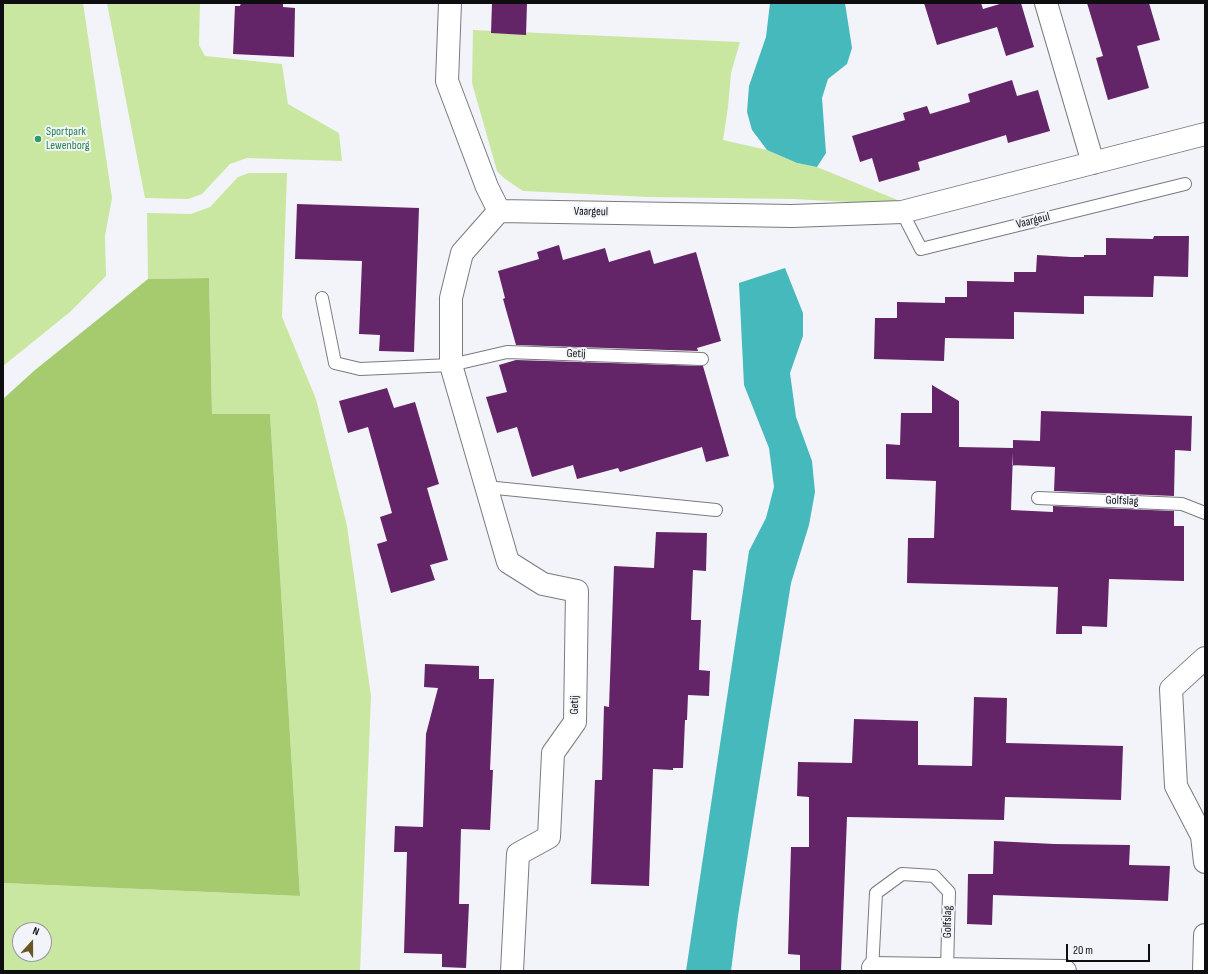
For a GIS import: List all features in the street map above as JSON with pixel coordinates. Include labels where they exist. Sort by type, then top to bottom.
[{"type":"street","points":[[450,3],[447,81],[487,188],[499,211]]},
{"type":"street","points":[[1046,3],[1093,163]]},
{"type":"street","name":"Vaargeul","points":[[499,211],[792,216],[902,212],[1205,134]]},
{"type":"street","name":"Getij","points":[[499,211],[462,253],[451,298],[451,365],[508,562],[543,584],[577,591],[575,722],[553,753],[549,837],[518,854],[512,971]]},
{"type":"street","points":[[1205,658],[1172,689],[1176,786],[1202,836],[1205,862]]},
{"type":"street","points":[[1204,971],[1205,934]]},
{"type":"street","name":"Golfslag","points":[[872,969],[1065,971]]},
{"type":"lane","name":"Vaargeul","points":[[902,212],[921,249],[1185,184]]},
{"type":"lane","name":"Getij","points":[[322,298],[335,363],[360,369],[451,365],[507,352],[702,359]]},
{"type":"lane","points":[[486,487],[716,510]]},
{"type":"lane","name":"Golfslag","points":[[1038,498],[1182,504],[1205,513]]},
{"type":"lane","name":"Golfslag","points":[[872,969],[876,893],[902,874],[934,876],[949,892],[947,969]]},
{"type":"green space","name":"Sportpark Lewenborg","points":[[3,3],[83,3],[112,198],[105,236],[106,276],[70,312],[3,366]]},
{"type":"green space","points":[[107,3],[200,3],[199,45],[205,56],[282,64],[288,104],[339,133],[342,161],[247,158],[230,164],[202,194],[188,199],[145,198]]},
{"type":"green space","points":[[473,30],[740,42],[731,73],[723,140],[767,150],[797,163],[817,167],[900,201],[870,203],[793,199],[649,197],[523,191],[505,179],[497,171],[472,83]]},
{"type":"green space","points":[[249,173],[287,173],[282,317],[316,399],[347,526],[371,696],[360,971],[3,971],[3,883],[300,896],[270,414],[212,414],[209,278],[148,279],[147,213],[191,214],[210,207],[238,177]]},
{"type":"green space","points":[[209,278],[212,414],[270,414],[300,896],[3,883],[3,399],[35,370],[148,279]]},
{"type":"water","points":[[770,3],[845,3],[852,48],[847,64],[828,79],[822,98],[826,153],[817,167],[797,163],[767,150],[752,130],[747,112],[749,86],[766,37]]},
{"type":"water","points":[[785,268],[803,313],[803,336],[790,373],[796,417],[812,461],[815,492],[809,525],[791,583],[738,916],[731,971],[686,971],[749,551],[766,518],[774,487],[769,448],[744,385],[739,283]]},
{"type":"building","points":[[241,3],[283,3],[283,7],[295,8],[294,57],[233,54],[235,6],[240,6]]},
{"type":"building","points":[[492,3],[527,3],[526,35],[491,33]]},
{"type":"building","points":[[924,3],[981,3],[983,9],[1003,3],[1021,3],[1034,47],[1006,56],[997,27],[937,45]]},
{"type":"building","points":[[1087,3],[1149,3],[1160,40],[1137,46],[1149,88],[1108,100],[1096,58],[1103,56]]},
{"type":"building","points":[[1012,80],[1017,96],[1038,90],[1050,131],[1008,143],[1006,135],[918,162],[920,170],[879,182],[872,158],[860,162],[852,136],[905,120],[903,113],[927,106],[930,114],[970,102],[968,94]]},
{"type":"building","points":[[297,204],[419,208],[414,352],[379,351],[380,335],[359,334],[362,261],[295,259]]},
{"type":"building","points":[[1154,236],[1189,236],[1188,277],[1154,276],[1153,297],[1084,296],[1084,314],[1014,312],[1014,339],[945,338],[944,361],[874,359],[875,318],[897,318],[897,302],[945,303],[945,297],[967,297],[967,281],[1014,282],[1014,272],[1036,272],[1037,255],[1084,257],[1084,255],[1106,255],[1106,238],[1153,239]]},
{"type":"building","points":[[559,245],[563,260],[605,248],[609,262],[650,250],[654,264],[696,252],[721,341],[697,348],[698,351],[516,345],[503,299],[505,298],[498,271],[539,259],[537,252]]},
{"type":"building","points":[[516,360],[703,366],[729,456],[706,462],[702,447],[620,472],[618,468],[577,479],[573,465],[532,477],[517,427],[497,433],[486,397],[507,392],[499,365]]},
{"type":"building","points":[[932,385],[959,401],[959,447],[1013,448],[1013,440],[1040,441],[1041,411],[1192,416],[1191,451],[1175,450],[1174,496],[1054,491],[1055,467],[1013,465],[1011,510],[1053,512],[1053,506],[1174,511],[1174,526],[1184,526],[1184,581],[1109,579],[1107,627],[1082,626],[1082,634],[1056,634],[1058,587],[907,583],[908,538],[934,538],[936,481],[886,479],[886,444],[900,445],[901,413],[932,413]]},
{"type":"building","points":[[387,388],[394,408],[415,402],[439,484],[427,488],[448,560],[430,565],[435,580],[391,593],[377,544],[387,541],[380,517],[392,513],[368,427],[348,433],[339,401]]},
{"type":"building","points":[[656,532],[707,533],[706,571],[693,570],[691,620],[701,620],[699,670],[710,671],[709,696],[688,695],[687,720],[685,720],[683,768],[673,768],[673,770],[653,769],[649,886],[591,884],[595,780],[602,780],[604,706],[609,707],[614,566],[654,568]]},
{"type":"building","points":[[425,664],[479,666],[479,679],[494,679],[490,770],[493,770],[490,830],[461,829],[459,904],[469,904],[466,968],[442,967],[442,954],[404,953],[407,852],[394,852],[395,826],[423,827],[426,734],[438,688],[424,687]]},
{"type":"building","points":[[974,697],[1007,698],[1006,743],[1123,746],[1121,800],[1005,797],[1004,820],[847,817],[841,971],[800,971],[800,955],[788,954],[791,847],[809,847],[809,797],[797,796],[798,762],[852,763],[854,719],[918,721],[918,765],[972,766]]},
{"type":"building","points":[[994,841],[1054,844],[1130,845],[1129,865],[1170,866],[1168,901],[993,895],[992,925],[967,924],[968,874],[993,874]]},
{"type":"place","name":"Sportpark Lewenborg","points":[[38,139]]}]
